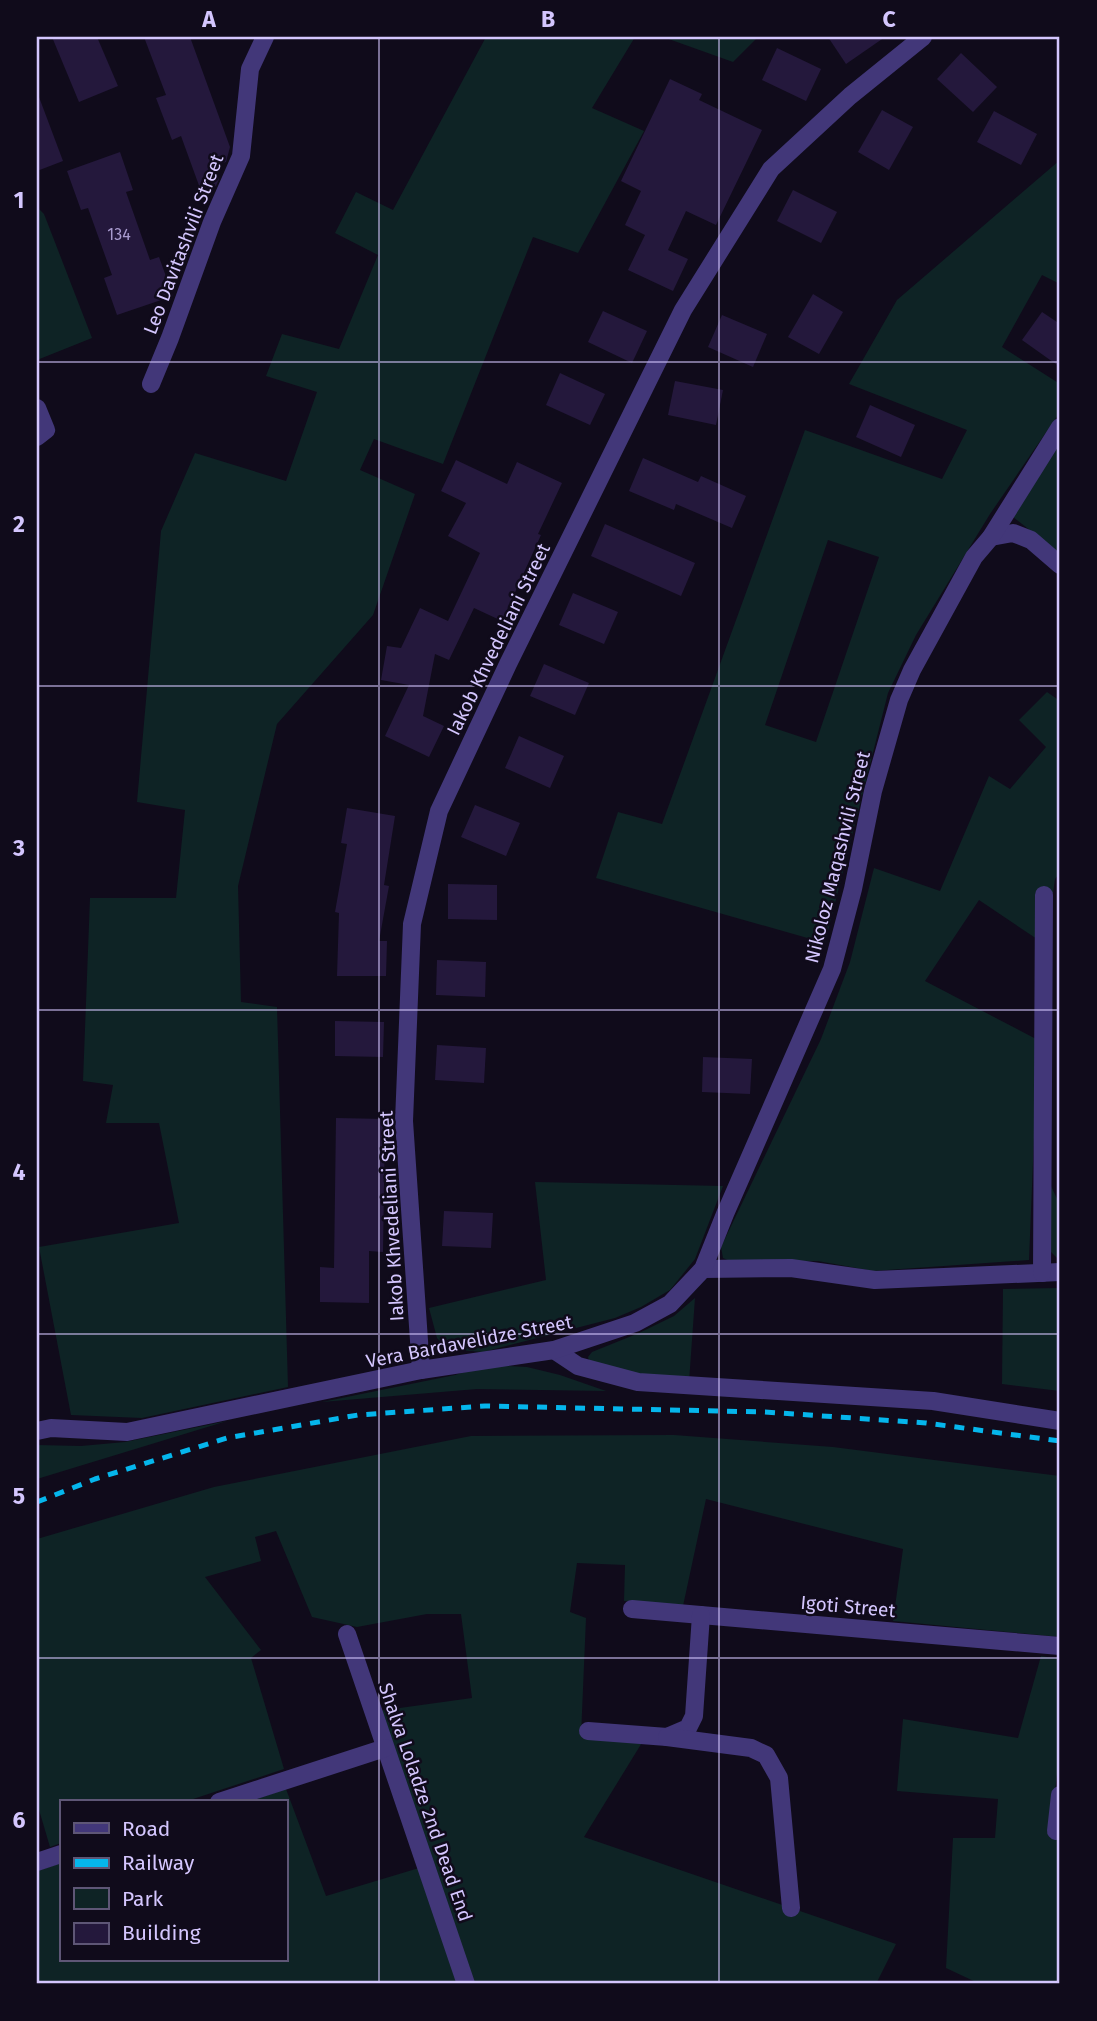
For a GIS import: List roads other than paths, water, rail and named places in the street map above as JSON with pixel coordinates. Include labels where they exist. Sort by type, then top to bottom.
[{"type":"street","name":"Leo Davitashvili Street","points":[[151,384],[240,156],[250,69],[265,37]]},
{"type":"street","name":"Iakob Khvedeliani Street","points":[[421,1370],[404,1121],[412,924],[439,811],[514,652],[683,310],[771,169],[850,96],[923,37]]},
{"type":"street","points":[[37,408],[46,430],[37,437]]},
{"type":"street","name":"Nikoloz Maqashvili Street","points":[[703,1269],[832,969],[853,888],[873,791],[899,700],[912,670],[974,558],[991,537],[1060,427]]},
{"type":"street","points":[[991,537],[1013,533],[1031,540],[1060,565]]},
{"type":"street","points":[[1042,1273],[1044,895]]},
{"type":"street","points":[[703,1269],[791,1268],[875,1280],[1060,1272]]},
{"type":"street","name":"Vera Bardavelidze Street","points":[[37,1431],[51,1428],[127,1432],[421,1370],[554,1350],[635,1323],[670,1304],[703,1269]]},
{"type":"street","points":[[554,1350],[578,1366],[638,1382],[933,1401],[1060,1421]]},
{"type":"street","name":"Igoti Street","points":[[632,1609],[1060,1646]]},
{"type":"street","points":[[667,1737],[688,1728],[694,1716],[701,1615]]},
{"type":"street","name":"Shalva Loladze 2nd Dead End","points":[[347,1634],[466,1984]]},
{"type":"street","points":[[588,1731],[667,1737],[751,1748],[766,1755],[779,1778],[791,1908]]},
{"type":"street","points":[[225,1800],[385,1748]]},
{"type":"street","points":[[1056,1831],[1060,1795]]},
{"type":"street","points":[[37,1863],[60,1854]]},
{"type":"railway","points":[[37,1502],[95,1479],[227,1438],[358,1415],[485,1406],[765,1412],[926,1423],[1060,1441]]}]
